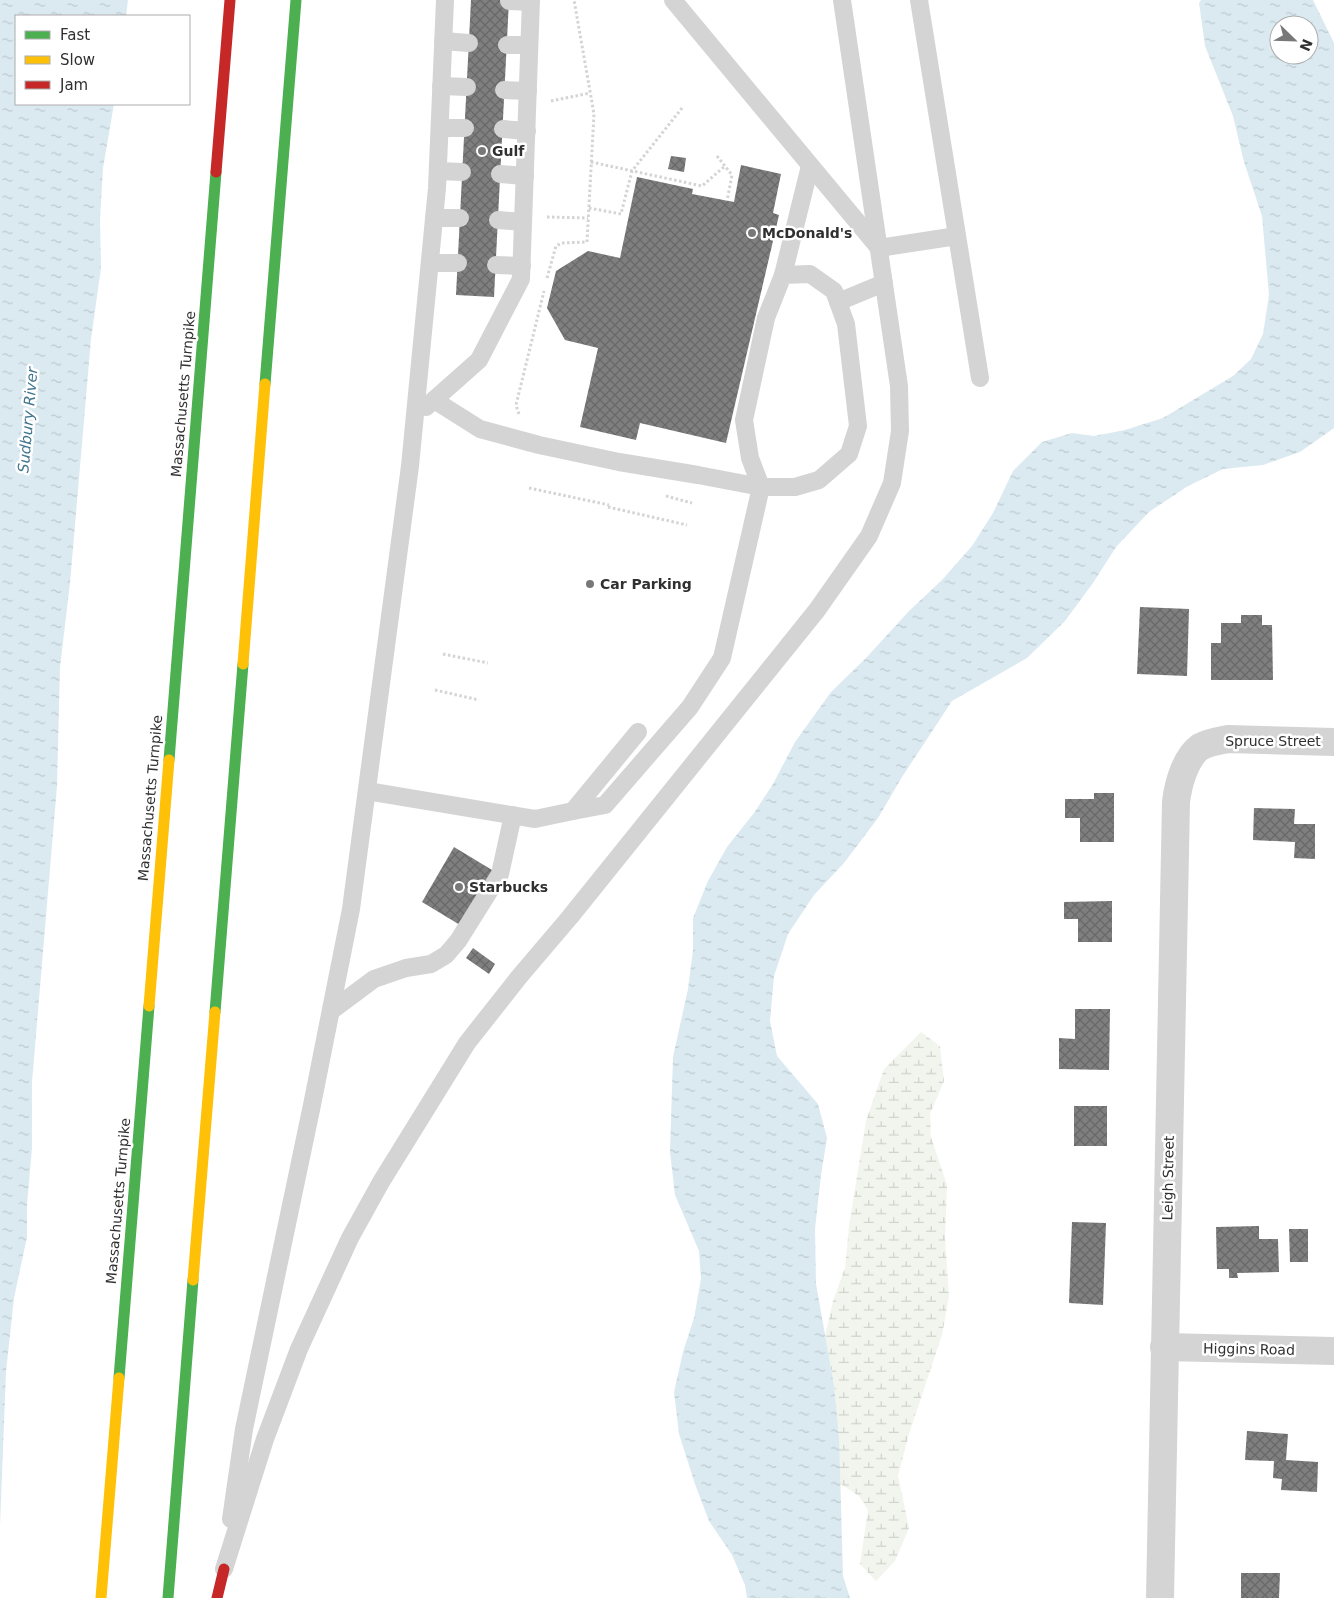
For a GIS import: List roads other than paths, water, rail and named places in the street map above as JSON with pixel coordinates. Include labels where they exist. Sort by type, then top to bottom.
[{"type":"highway","name":"Massachusetts Turnpike","points":[[101,1598],[230,0]]},
{"type":"highway","points":[[168,1598],[296,0]]},
{"type":"highway","points":[[217,1598],[224,1569]]},
{"type":"street","name":"Spruce Street","points":[[1189,760],[1199,748],[1213,742],[1228,740],[1334,742]]},
{"type":"street","name":"Leigh Street","points":[[1160,1598],[1176,802],[1178,788],[1189,760]]},
{"type":"street","name":"Higgins Road","points":[[1164,1347],[1334,1351]]},
{"type":"lane","points":[[224,1569],[244,1429],[331,1011],[350,909],[367,791],[415,418],[438,171],[445,0]]},
{"type":"lane","points":[[673,0],[879,248]]},
{"type":"lane","points":[[224,1569],[265,1439],[299,1350],[350,1238],[433,1098],[467,1043],[811,617],[869,536],[892,483],[900,431],[899,386],[842,0]]},
{"type":"lane","points":[[919,0],[980,378]]},
{"type":"lane","points":[[415,418],[479,360],[521,279],[531,1],[509,1]]},
{"type":"lane","points":[[443,41],[469,43]]},
{"type":"lane","points":[[507,45],[529,45]]},
{"type":"lane","points":[[441,86],[467,87]]},
{"type":"lane","points":[[504,90],[528,98]]},
{"type":"lane","points":[[440,128],[465,128]]},
{"type":"lane","points":[[503,129],[527,131]]},
{"type":"lane","points":[[367,791],[535,819],[605,805],[690,707],[722,658],[760,487],[750,458],[744,420],[766,318],[783,275],[810,166]]},
{"type":"lane","points":[[438,171],[462,172]]},
{"type":"lane","points":[[500,174],[525,176]]},
{"type":"lane","points":[[434,218],[460,218]]},
{"type":"lane","points":[[498,220],[523,219]]},
{"type":"lane","points":[[879,248],[957,236]]},
{"type":"lane","points":[[430,263],[458,263]]},
{"type":"lane","points":[[496,265],[522,266]]},
{"type":"lane","points":[[434,400],[480,429],[539,445],[760,487],[795,487],[819,480],[848,454],[858,426],[846,324],[834,291],[810,274],[783,275]]},
{"type":"lane","points":[[838,302],[884,283]]},
{"type":"lane","points":[[572,812],[638,732]]},
{"type":"lane","points":[[331,1011],[374,979],[406,968],[431,964],[446,955],[458,942],[500,874],[513,815]]},
{"type":"water","name":"Sudbury River","points":[[0,0],[128,0],[126,15],[15,15],[15,105],[114,105],[103,168],[100,219],[101,268],[91,339],[70,583],[60,667],[57,786],[32,1082],[32,1148],[27,1205],[27,1237],[14,1298],[6,1372],[0,1526]]},
{"type":"water","points":[[1201,0],[1313,0],[1334,43],[1334,428],[1300,452],[1263,465],[1223,469],[1188,486],[1149,512],[1116,547],[1065,621],[1027,658],[952,701],[902,777],[878,818],[844,863],[814,895],[788,934],[774,976],[770,1021],[777,1056],[818,1104],[827,1138],[815,1229],[816,1284],[834,1385],[839,1436],[843,1576],[850,1598],[747,1598],[745,1585],[732,1555],[709,1521],[695,1484],[679,1434],[674,1392],[683,1352],[694,1318],[701,1279],[699,1251],[675,1195],[670,1152],[673,1057],[688,989],[693,950],[693,918],[708,881],[727,847],[754,813],[773,784],[795,742],[831,692],[866,658],[909,611],[942,580],[972,546],[993,513],[1013,471],[1042,442],[1072,433],[1094,436],[1125,430],[1163,418],[1233,376],[1251,359],[1263,334],[1269,295],[1262,216],[1244,162],[1233,116],[1205,46],[1199,3]]},
{"type":"place","name":"Gulf","points":[[482,151]]},
{"type":"place","name":"McDonald's","points":[[752,233]]},
{"type":"place","name":"Car Parking","points":[[590,584]]},
{"type":"place","name":"Starbucks","points":[[459,887]]}]
